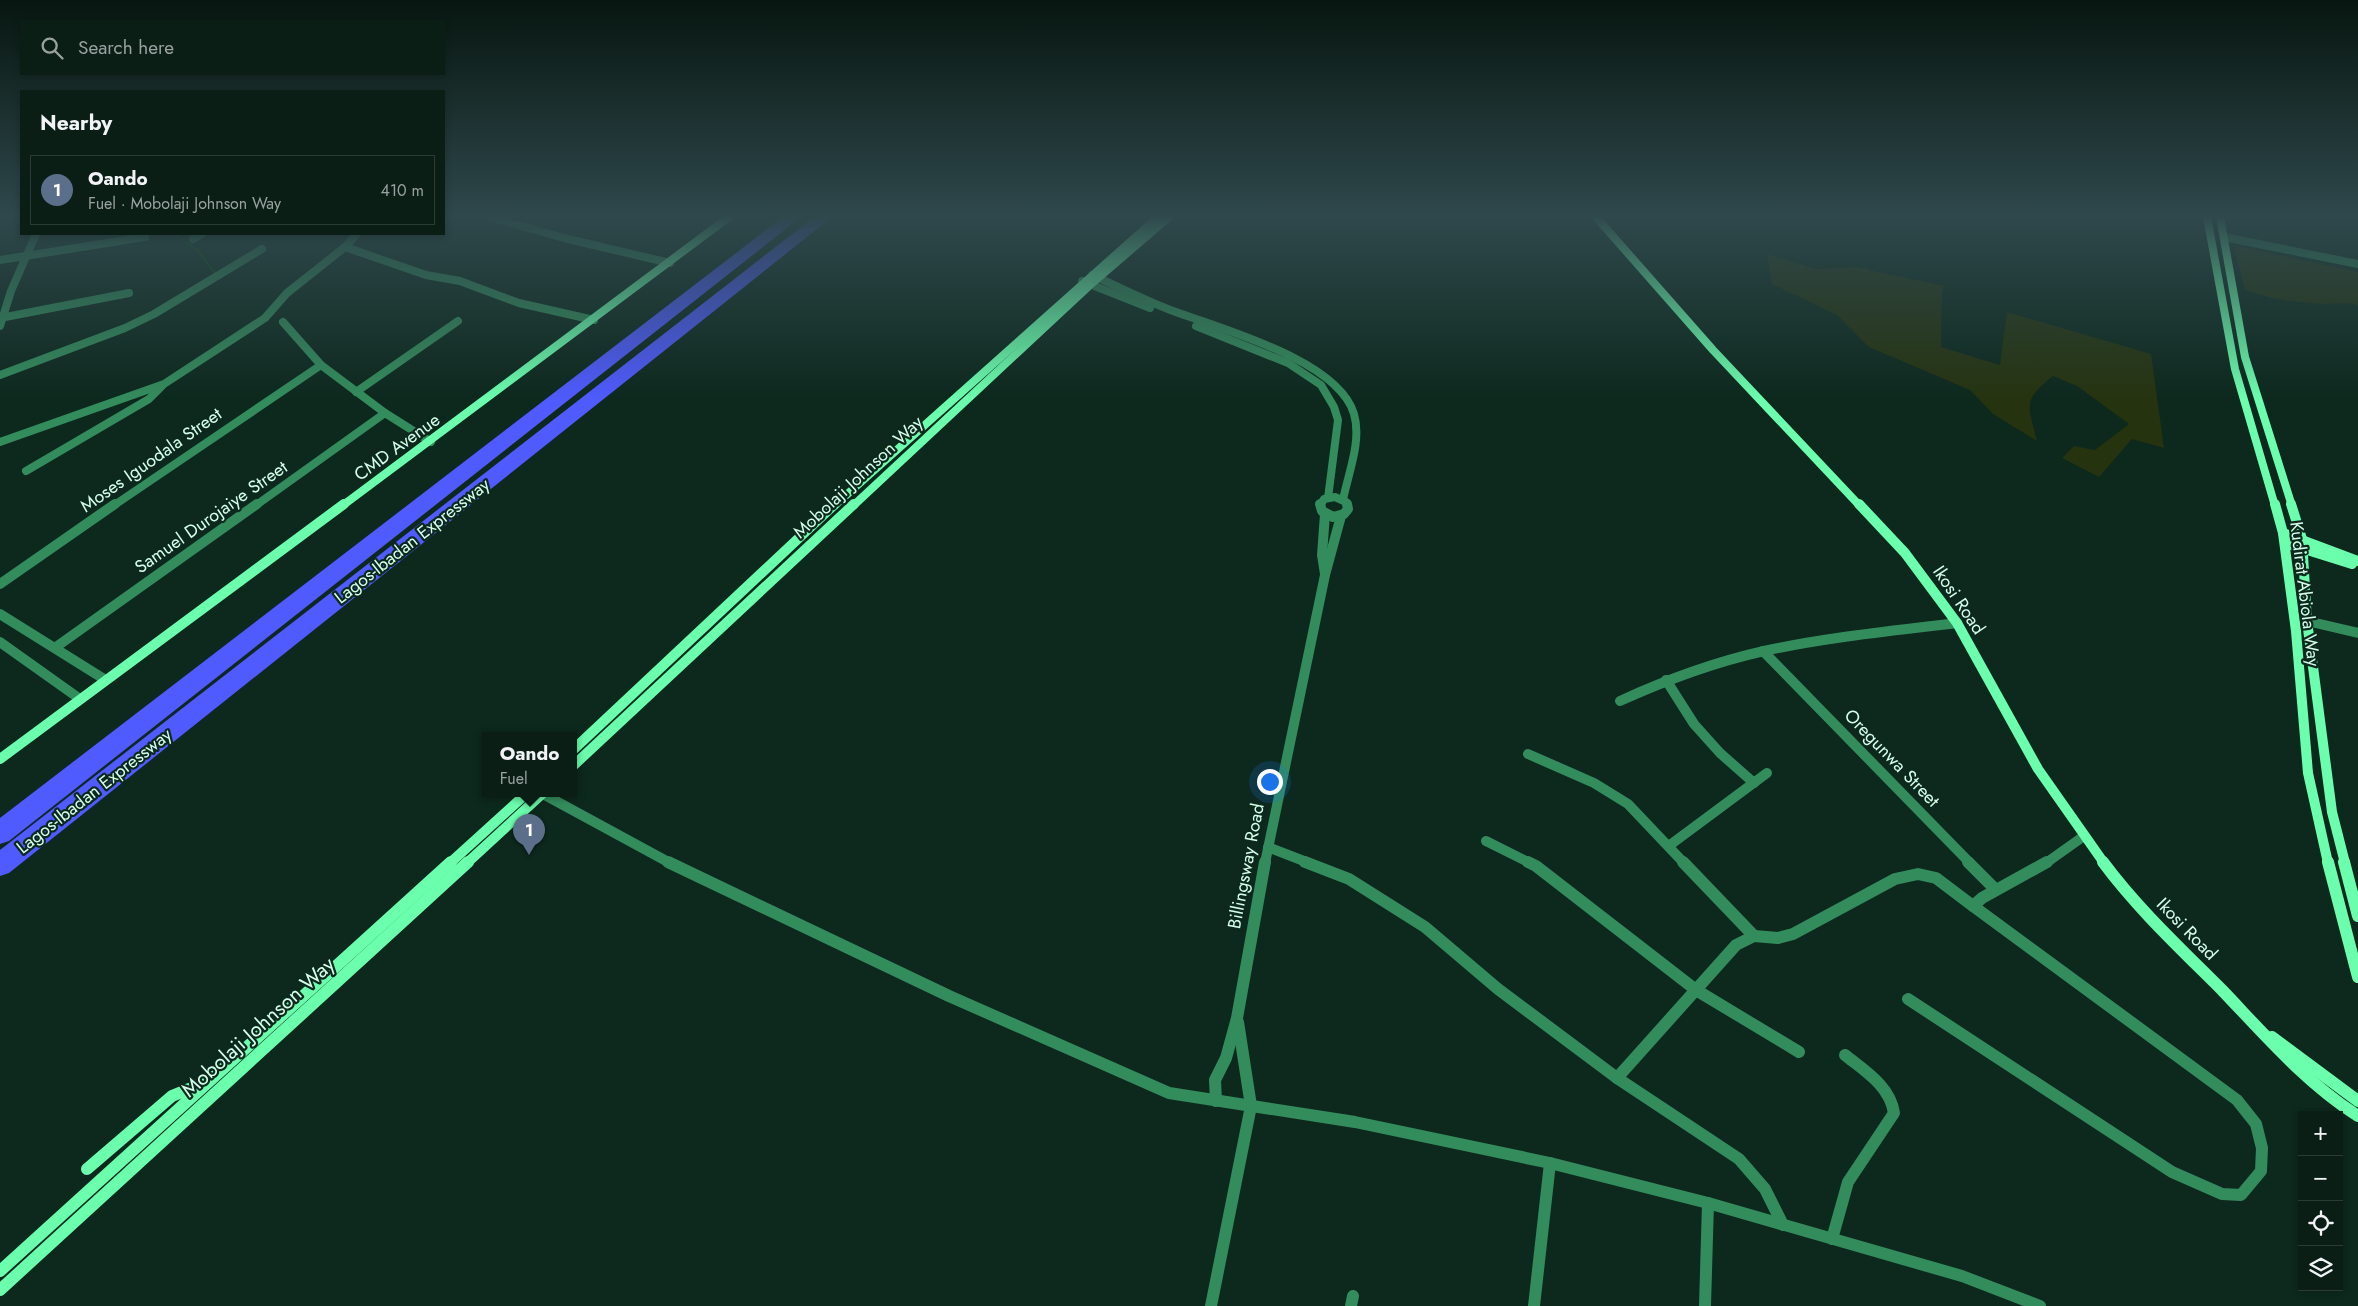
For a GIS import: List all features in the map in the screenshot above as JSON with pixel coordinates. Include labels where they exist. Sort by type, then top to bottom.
[{"type":"highway","name":"Lagos-Ibadan Expressway","points":[[0,833],[715,278]]},
{"type":"highway","name":"Lagos-Ibadan Expressway","points":[[0,865],[738,278]]},
{"type":"street","points":[[0,320],[17,278]]},
{"type":"street","points":[[0,375],[125,328],[154,314],[212,278]]},
{"type":"street","points":[[0,442],[164,384],[258,323],[287,293],[306,278]]},
{"type":"street","points":[[443,278],[460,281],[519,304],[594,320]]},
{"type":"street","name":"CMD Avenue","points":[[0,760],[104,679],[431,442],[650,278]]},
{"type":"street","name":"Mobolaji Johnson Way","points":[[577,746],[881,461],[1092,278]]},
{"type":"street","points":[[1086,283],[1288,363],[1321,385],[1334,407],[1338,420],[1328,498],[1320,505],[1325,514],[1333,517],[1341,516],[1348,508],[1343,500],[1356,425],[1351,409],[1332,382],[1306,363],[1286,354],[1165,308],[1099,278]]},
{"type":"street","name":"Ikosi Road","points":[[1650,278],[1713,350],[1892,539],[1957,623],[2038,769],[2115,878],[2274,1046],[2293,1064],[2358,1116]]},
{"type":"street","name":"Kudirat Abiola Way","points":[[2218,278],[2235,369],[2284,538],[2296,631],[2308,773],[2328,864],[2358,977]]},
{"type":"street","name":"Kudirat Abiola Way","points":[[2231,278],[2245,357],[2302,544],[2307,621],[2332,812],[2358,916]]},
{"type":"street","name":"Mobolaji Johnson Way","points":[[577,762],[1086,283]]},
{"type":"street","points":[[0,320],[129,292]]},
{"type":"street","points":[[356,392],[458,321]]},
{"type":"street","points":[[283,322],[321,365],[386,413],[431,442]]},
{"type":"street","name":"Moses Iguodala Street","points":[[0,584],[227,427],[321,365]]},
{"type":"street","points":[[26,471],[149,399],[164,384]]},
{"type":"street","name":"Samuel Durojaiye Street","points":[[56,647],[386,413]]},
{"type":"street","points":[[1328,498],[1343,500]]},
{"type":"street","name":"Billingsway Road","points":[[1325,514],[1322,555],[1325,575]]},
{"type":"street","name":"Billingsway Road","points":[[1216,1101],[1215,1080],[1226,1058],[1237,1018],[1268,846],[1325,575],[1331,559],[1341,516]]},
{"type":"street","points":[[2284,538],[2358,561]]},
{"type":"street","points":[[2302,544],[2358,565]]},
{"type":"street","points":[[0,614],[56,647],[104,679]]},
{"type":"street","points":[[2307,621],[2358,633]]},
{"type":"street","points":[[1620,701],[1666,680],[1763,651],[1846,636],[1957,623]]},
{"type":"street","points":[[0,642],[80,699]]},
{"type":"street","name":"Oregunwa Street","points":[[1763,651],[1996,890]]},
{"type":"street","points":[[1666,680],[1694,724],[1720,753],[1754,783]]},
{"type":"street","points":[[1528,754],[1594,783],[1628,804],[1670,845],[1754,936]]},
{"type":"street","points":[[1670,845],[1767,773]]},
{"type":"street","name":"Mobolaji Johnson Way","points":[[0,1271],[523,797]]},
{"type":"street","name":"Mobolaji Johnson Way","points":[[0,1290],[540,797]]},
{"type":"street","points":[[548,797],[634,845],[941,992],[1169,1093],[1355,1122],[1550,1163],[1708,1203],[1962,1276],[2040,1306]]},
{"type":"street","points":[[1973,906],[1996,890],[2040,867],[2084,836]]},
{"type":"street","points":[[1486,840],[1536,866],[1696,990],[1799,1052]]},
{"type":"street","points":[[1268,846],[1349,880],[1425,927],[1498,989],[1617,1078],[1739,1159],[1765,1189],[1783,1225]]},
{"type":"street","points":[[1617,1078],[1736,945],[1754,936],[1778,938],[1793,934],[1895,879],[1918,874],[1936,878],[2237,1100],[2256,1124],[2262,1148],[2261,1171],[2241,1195],[2222,1194],[2172,1172],[1908,999]]},
{"type":"street","name":"Billingsway Road","points":[[1211,1306],[1252,1106],[1237,1018]]},
{"type":"street","name":"Ikosi Road","points":[[2259,1028],[2358,1102]]},
{"type":"street","points":[[1832,1239],[1848,1182],[1894,1113],[1894,1102],[1888,1093],[1846,1056]]},
{"type":"street","points":[[87,1169],[172,1096],[212,1079]]},
{"type":"street","points":[[1534,1306],[1550,1163]]},
{"type":"street","points":[[1705,1306],[1708,1203]]},
{"type":"green space","points":[[1771,278],[1906,278],[1944,286],[1942,291],[1941,347],[2000,365],[2007,312],[2151,354],[2164,448],[2132,439],[2099,477],[2062,458],[2074,446],[2095,450],[2129,424],[2077,386],[2053,376],[2036,392],[2030,404],[2030,411],[2037,441],[1993,414],[1970,390],[1869,347],[1837,315],[1772,284]]},
{"type":"green space","points":[[2242,278],[2358,278],[2358,305],[2293,301],[2264,296],[2245,289]]},
{"type":"place","name":"Oando","points":[[529,855]]}]
